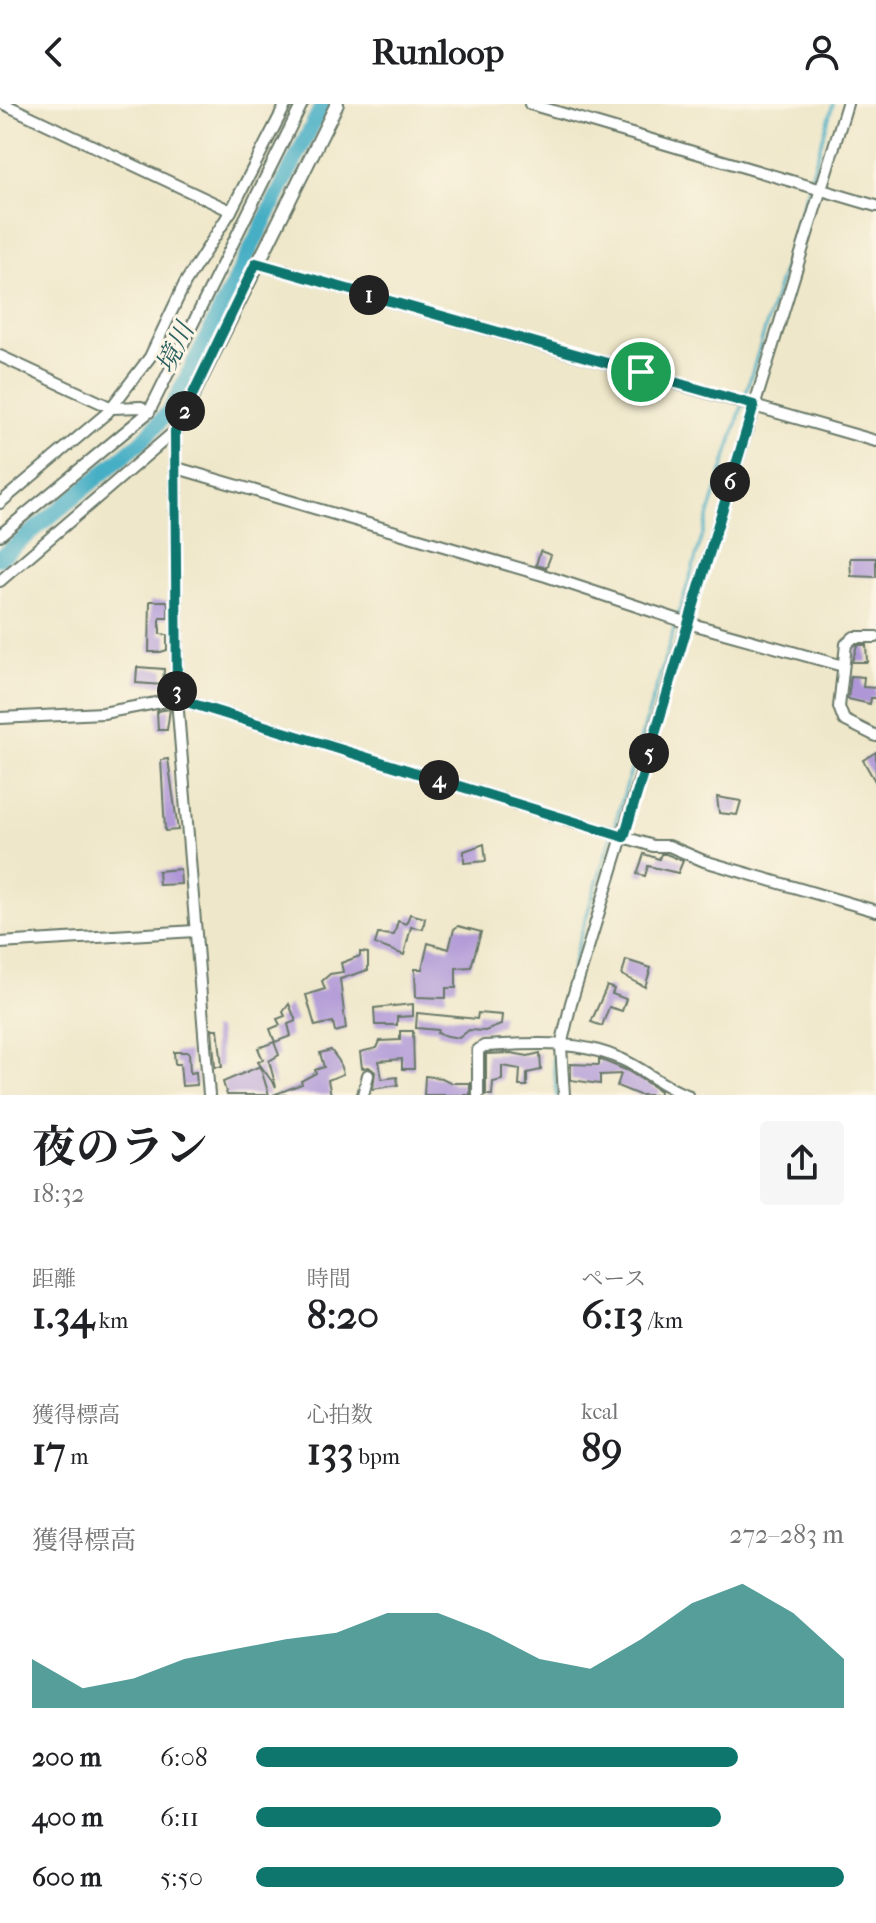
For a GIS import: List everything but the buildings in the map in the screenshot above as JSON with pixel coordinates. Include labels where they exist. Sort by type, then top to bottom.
[{"type":"street","points":[[4,104],[231,211]]},
{"type":"street","points":[[0,503],[107,413],[109,406],[150,357],[185,283],[231,211],[286,104]]},
{"type":"street","points":[[0,535],[149,412],[302,104]]},
{"type":"street","points":[[0,581],[175,431],[337,104]]},
{"type":"street","points":[[530,104],[876,206]]},
{"type":"street","points":[[564,1095],[560,1046],[571,1003],[684,622],[847,104]]},
{"type":"street","points":[[256,263],[876,441]]},
{"type":"street","points":[[0,356],[109,406],[141,407],[149,412]]},
{"type":"street","points":[[175,431],[177,699],[209,1095]]},
{"type":"street","points":[[177,468],[546,576],[684,622],[843,666]]},
{"type":"street","points":[[876,637],[854,637],[846,644],[841,713],[844,720],[876,736]]},
{"type":"street","points":[[0,718],[103,713],[177,699],[653,846],[669,846],[704,861],[876,911]]},
{"type":"street","points":[[0,943],[195,931]]},
{"type":"street","points":[[478,1095],[478,1050],[484,1046],[543,1043],[589,1047],[620,1058],[670,1090],[687,1095]]},
{"type":"street","points":[[363,1095],[368,1075]]},
{"type":"waterway","name":"境川","points":[[0,558],[143,440],[171,409],[323,104]]},
{"type":"waterway","points":[[744,399],[833,104]]},
{"type":"waterway","points":[[557,1095],[553,1059],[576,951],[742,406]]},
{"type":"route","points":[[256,263],[641,372],[754,405],[624,837],[177,699],[175,431],[256,263]]}]
